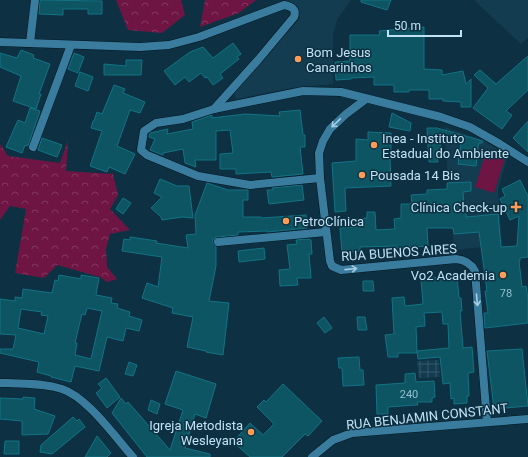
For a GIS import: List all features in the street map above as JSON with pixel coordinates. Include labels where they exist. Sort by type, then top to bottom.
[{"type":"street","points":[[30,43],[35,0]]},
{"type":"street","points":[[0,42],[140,47],[169,45],[199,37],[284,5],[294,8],[294,17],[214,109]]},
{"type":"street","points":[[33,147],[71,45]]},
{"type":"street","points":[[320,178],[250,185],[198,176],[147,155],[141,150],[144,131],[156,123],[183,119],[214,109],[303,91],[340,92],[441,117],[470,127],[528,162]]},
{"type":"street","name":"RUA BUENOS AIRES","points":[[366,98],[330,129],[323,141],[319,153],[320,178],[330,261],[332,266],[341,270],[456,259],[468,262],[472,266],[475,271],[487,422]]},
{"type":"street","points":[[218,242],[326,232]]},
{"type":"street","points":[[0,383],[7,382],[48,385],[64,390],[81,398],[133,457]]},
{"type":"street","name":"RUA BENJAMIN CONSTANT","points":[[312,457],[333,440],[352,433],[528,419]]},
{"type":"shaded area","name":"Bom Jesus Canarinhos","points":[[283,0],[351,0],[337,20],[333,35],[333,84],[291,88],[236,99],[234,92],[300,18],[298,7],[289,1]]},
{"type":"shaded area","points":[[474,0],[528,0],[528,37],[521,44]]},
{"type":"shaded area","points":[[444,127],[482,140],[494,147],[507,158],[498,190],[502,245],[454,250]]},
{"type":"shaded area","points":[[439,360],[440,377],[419,378],[417,361]]},
{"type":"green space","points":[[116,0],[181,0],[185,15],[162,33],[128,30]]},
{"type":"green space","points":[[205,0],[256,0],[239,13],[200,27]]},
{"type":"green space","points":[[68,140],[66,171],[113,174],[118,195],[110,209],[130,230],[110,234],[106,249],[107,267],[117,279],[107,282],[100,277],[57,265],[44,278],[15,273],[26,209],[10,206],[0,220],[0,144],[8,156],[60,163]]},
{"type":"green space","points":[[486,152],[505,158],[494,193],[475,187]]},
{"type":"building","points":[[40,0],[102,1],[102,14],[88,14],[88,9],[63,9],[63,15],[39,14]]},
{"type":"building","points":[[361,0],[391,0],[387,10],[361,2]]},
{"type":"building","points":[[424,27],[424,69],[442,70],[442,75],[463,71],[466,84],[471,79],[471,107],[461,107],[461,102],[443,101],[443,99],[429,99],[429,90],[394,92],[394,85],[374,85],[374,77],[336,80],[335,62],[350,61],[350,35],[380,35],[379,31]]},
{"type":"building","points":[[233,43],[241,54],[237,57],[239,59],[220,74],[223,78],[213,85],[207,77],[205,78],[201,73],[189,82],[185,77],[175,85],[164,71],[190,52],[203,47],[213,58]]},
{"type":"building","points":[[21,50],[34,55],[33,58],[50,64],[39,94],[41,94],[36,109],[13,101],[21,76],[0,67],[0,53],[17,58]]},
{"type":"building","points":[[74,53],[84,57],[78,73],[68,69]]},
{"type":"building","points":[[528,56],[528,90],[506,111],[512,115],[502,129],[473,108],[488,88],[474,75],[480,70],[496,84]]},
{"type":"building","points":[[126,60],[142,60],[141,75],[104,75],[104,64],[126,66]]},
{"type":"building","points":[[80,72],[93,77],[88,91],[75,86]]},
{"type":"building","points":[[114,85],[125,89],[123,93],[145,102],[140,113],[130,110],[117,146],[135,154],[125,174],[109,167],[107,172],[90,166],[102,131],[91,128],[93,121],[97,112],[102,114]]},
{"type":"building","points":[[30,108],[40,111],[28,146],[25,145],[22,153],[6,147],[18,120],[25,123]]},
{"type":"building","points":[[300,110],[303,135],[305,135],[305,147],[300,147],[303,174],[272,177],[271,172],[236,174],[236,169],[220,169],[220,154],[233,153],[230,130],[216,131],[216,160],[195,160],[196,167],[185,163],[183,149],[163,153],[163,155],[150,150],[155,139],[149,137],[150,133],[168,129],[167,134],[193,129],[192,122],[212,115],[212,118],[245,114],[280,116],[279,112]]},
{"type":"building","name":"Inea - Instituto Estadual do Ambiente","points":[[392,113],[411,123],[410,131],[389,127]]},
{"type":"building","points":[[528,121],[528,152],[513,138]]},
{"type":"building","points":[[427,128],[437,128],[483,141],[482,143],[479,143],[478,146],[476,166],[458,164],[461,143],[440,143],[441,156],[437,156],[438,162],[429,162]]},
{"type":"building","points":[[368,132],[391,133],[391,186],[345,188],[346,211],[335,212],[332,163],[356,161],[356,139],[368,140]]},
{"type":"building","points":[[42,138],[62,145],[57,157],[38,150]]},
{"type":"building","points":[[160,179],[177,186],[189,186],[193,218],[183,217],[162,220],[161,217],[151,208],[162,197],[154,193]]},
{"type":"building","points":[[520,180],[528,196],[528,257],[520,258],[519,261],[522,287],[526,286],[528,299],[528,323],[485,328],[484,313],[488,313],[485,291],[487,291],[479,232],[454,234],[453,228],[427,228],[428,246],[396,248],[396,246],[360,247],[360,251],[342,253],[340,228],[356,227],[356,219],[367,218],[367,212],[375,212],[376,230],[395,229],[394,219],[401,218],[401,204],[412,204],[411,195],[427,194],[427,190],[447,189],[447,183],[471,182],[471,191],[463,192],[466,217],[498,214],[501,247],[517,246],[519,216],[510,220],[500,199],[505,196],[502,189]]},
{"type":"building","points":[[207,183],[228,190],[248,190],[248,200],[243,200],[243,217],[261,218],[306,215],[307,228],[267,232],[238,232],[238,235],[217,237],[213,239],[213,243],[216,247],[216,266],[209,301],[229,303],[223,355],[187,347],[193,317],[172,313],[173,308],[142,298],[147,283],[158,287],[162,257],[122,251],[124,239],[130,240],[130,237],[188,248],[186,235],[196,234],[195,215]]},
{"type":"building","points":[[302,185],[304,200],[269,204],[267,190],[273,190],[272,188]]},
{"type":"building","points":[[123,198],[131,203],[123,214],[116,209]]},
{"type":"building","points":[[296,240],[311,240],[312,254],[309,254],[311,278],[297,278],[298,285],[280,286],[279,270],[290,269],[287,245],[297,244]]},
{"type":"building","points":[[264,248],[265,259],[239,262],[238,251]]},
{"type":"building","points":[[59,275],[81,279],[81,275],[99,278],[96,295],[112,298],[111,303],[118,304],[117,308],[130,312],[129,316],[142,320],[139,331],[126,328],[123,341],[107,337],[99,371],[75,366],[71,382],[37,372],[39,362],[0,353],[0,349],[13,349],[16,335],[0,334],[0,299],[15,301],[15,297],[22,298],[23,289],[52,293],[55,280],[58,281]],"holes":[[[87,308],[102,311],[91,359],[75,355],[77,343],[75,343],[82,314],[85,315]],[[21,309],[42,312],[41,315],[48,316],[44,334],[18,328]]]},
{"type":"building","points":[[457,276],[459,298],[461,298],[462,311],[460,311],[463,348],[472,347],[474,372],[468,373],[469,396],[467,396],[467,403],[454,404],[454,398],[451,399],[450,383],[443,384],[440,357],[418,359],[417,351],[449,348],[448,324],[443,324],[442,312],[424,313],[425,326],[416,327],[417,353],[398,353],[398,357],[388,357],[385,335],[394,334],[392,298],[404,297],[405,306],[423,304],[421,279]]},
{"type":"building","points":[[363,281],[373,281],[374,291],[363,291]]},
{"type":"building","points":[[324,317],[332,328],[325,333],[317,323]]},
{"type":"building","points":[[357,317],[365,317],[367,330],[358,330]]},
{"type":"building","points":[[522,349],[528,406],[494,409],[487,351]]},
{"type":"building","points":[[359,357],[360,370],[363,370],[364,385],[343,386],[342,368],[339,368],[338,358]]},
{"type":"building","points":[[129,362],[137,365],[133,376],[125,374]]},
{"type":"building","points":[[176,371],[216,384],[206,418],[195,414],[185,448],[210,454],[210,457],[147,457],[112,413],[121,398],[126,404],[128,402],[170,450],[183,410],[165,404]]},
{"type":"building","points":[[415,373],[416,382],[434,381],[435,397],[432,398],[432,402],[417,402],[418,405],[388,407],[388,414],[377,414],[376,385],[405,383],[405,374]]},
{"type":"building","points":[[106,378],[120,397],[107,408],[96,393],[102,388],[98,384]]},
{"type":"building","points":[[283,384],[322,421],[308,436],[305,434],[282,457],[250,457],[233,442],[250,423],[263,435],[274,424],[257,407],[264,400],[266,402]]},
{"type":"building","points":[[23,397],[35,398],[34,409],[55,416],[48,434],[22,435],[22,421],[0,419],[0,398],[23,399]]},
{"type":"building","points":[[151,400],[160,404],[157,414],[148,410]]},
{"type":"building","points":[[73,417],[77,421],[79,419],[85,427],[52,454],[40,452],[41,445]]},
{"type":"building","points":[[97,436],[111,453],[107,457],[85,457]]},
{"type":"building","points":[[5,441],[19,441],[19,454],[4,454]]},
{"type":"place","name":"Bom Jesus Canarinhos","points":[[298,59]]},
{"type":"place","name":"Inea - Instituto Estadual do Ambiente","points":[[374,145]]},
{"type":"place","name":"Pousada 14 Bis","points":[[362,175]]},
{"type":"place","name":"Clínica Check-up","points":[[516,207]]},
{"type":"place","name":"PetroClínica","points":[[286,221]]},
{"type":"place","name":"Vo2 Academia","points":[[503,275]]},
{"type":"place","name":"Igreja Metodista Wesleyana","points":[[251,432]]}]
